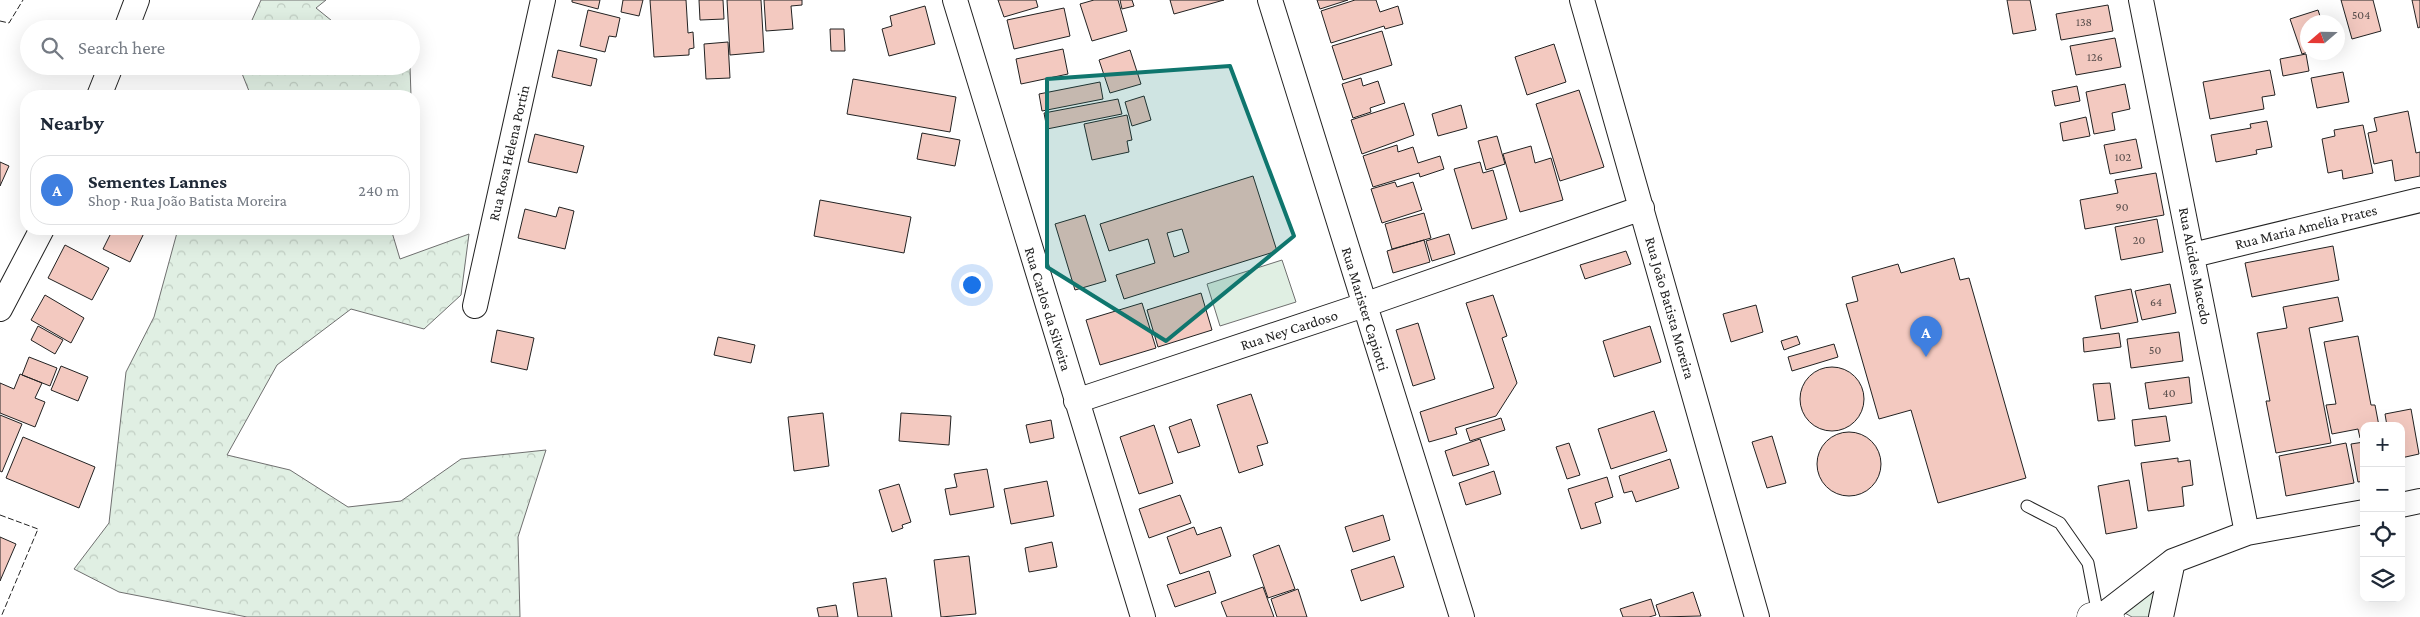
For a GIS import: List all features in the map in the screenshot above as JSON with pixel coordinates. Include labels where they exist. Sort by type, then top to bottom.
[{"type":"street","points":[[129,20],[137,0]]},
{"type":"street","name":"Rua Rosa Helena Portin","points":[[474,306],[543,0]]},
{"type":"street","name":"Rua Carlos da Silveira","points":[[955,0],[1143,617]]},
{"type":"street","name":"Rua Marister Capiotti","points":[[1270,0],[1462,617]]},
{"type":"street","name":"Rua João Batista Moreira","points":[[1582,0],[1757,617]]},
{"type":"street","name":"Rua Alcides Macedo","points":[[2141,0],[2247,533]]},
{"type":"street","points":[[101,90],[107,75]]},
{"type":"street","name":"Rua Maria Amelia Prates","points":[[2193,255],[2420,200]]},
{"type":"street","name":"Rua Ney Cardoso","points":[[1076,401],[1364,305],[1642,208]]},
{"type":"street","points":[[0,309],[39,235]]},
{"type":"street","points":[[2405,504],[2420,501]]},
{"type":"street","points":[[2100,616],[2173,561],[2247,533],[2360,513]]},
{"type":"street","points":[[2161,617],[2173,561]]},
{"type":"lane","points":[[2027,506],[2060,523],[2088,563],[2100,616]]},
{"type":"highlighted area","points":[[1230,66],[1294,236],[1166,341],[1047,267],[1047,79]]},
{"type":"green space","points":[[261,0],[326,0],[316,8],[331,20],[252,20]]},
{"type":"green space","points":[[243,75],[410,75],[411,90],[249,90]]},
{"type":"green space","points":[[469,234],[461,295],[424,329],[351,309],[277,365],[227,455],[290,470],[348,507],[401,501],[461,459],[546,450],[518,537],[520,617],[247,617],[119,592],[74,569],[109,523],[126,372],[154,317],[176,235],[393,235],[400,259]]},
{"type":"green space","points":[[1282,260],[1296,302],[1220,326],[1207,284]]},
{"type":"green space","points":[[2158,588],[2156,617],[2132,617],[2123,612],[2121,608]]},
{"type":"building","points":[[572,0],[600,0],[598,9],[572,2]]},
{"type":"building","points":[[623,0],[643,0],[639,16],[621,12]]},
{"type":"building","points":[[650,0],[686,0],[688,33],[693,32],[694,48],[689,49],[689,55],[654,57]]},
{"type":"building","points":[[699,0],[723,0],[724,19],[700,20]]},
{"type":"building","points":[[727,0],[761,0],[764,52],[730,55]]},
{"type":"building","points":[[764,0],[802,0],[802,5],[791,6],[793,29],[766,31]]},
{"type":"building","points":[[998,0],[1036,0],[1038,7],[1004,17]]},
{"type":"building","points":[[1094,0],[1118,0],[1127,31],[1092,41],[1080,4]]},
{"type":"building","points":[[1120,0],[1132,0],[1134,6],[1122,9]]},
{"type":"building","points":[[1170,0],[1224,0],[1174,14]]},
{"type":"building","points":[[1317,0],[1348,0],[1320,9]]},
{"type":"building","points":[[1355,0],[1376,0],[1380,12],[1398,6],[1403,24],[1385,29],[1384,26],[1331,43],[1321,11]]},
{"type":"building","points":[[2007,0],[2030,0],[2036,30],[2013,34]]},
{"type":"building","points":[[2341,0],[2373,0],[2381,31],[2352,39]]},
{"type":"building","points":[[2412,0],[2420,0],[2420,27],[2418,28]]},
{"type":"building","points":[[2108,5],[2113,31],[2061,40],[2056,14]]},
{"type":"building","points":[[925,6],[935,44],[889,56],[882,29],[892,26],[890,16]]},
{"type":"building","points":[[1064,8],[1070,36],[1014,49],[1007,20]]},
{"type":"building","points":[[588,10],[620,18],[616,37],[609,36],[605,52],[580,46]]},
{"type":"building","points":[[2318,10],[2320,15],[2302,15]]},
{"type":"building","points":[[2300,16],[2300,48],[2290,19]]},
{"type":"building","points":[[830,29],[844,29],[845,51],[831,51]]},
{"type":"building","points":[[1382,31],[1392,65],[1343,80],[1332,46]]},
{"type":"building","points":[[2115,38],[2121,67],[2076,75],[2070,46]]},
{"type":"building","points":[[728,42],[730,78],[706,79],[704,44]]},
{"type":"building","points":[[1554,44],[1566,82],[1527,95],[1515,57]]},
{"type":"building","points":[[1063,49],[1068,74],[1021,84],[1016,59]]},
{"type":"building","points":[[558,50],[597,59],[591,86],[552,77]]},
{"type":"building","points":[[1130,50],[1141,84],[1110,93],[1099,60]]},
{"type":"building","points":[[2300,55],[2300,60],[2307,60],[2309,71],[2283,76],[2280,59]]},
{"type":"building","points":[[2270,70],[2275,95],[2262,97],[2264,109],[2210,119],[2203,82]]},
{"type":"building","points":[[2343,72],[2349,102],[2317,108],[2311,78]]},
{"type":"building","points":[[1361,78],[1363,86],[1378,81],[1385,103],[1370,108],[1371,112],[1353,118],[1342,84]]},
{"type":"building","points":[[853,79],[956,97],[950,132],[847,114]]},
{"type":"building","points":[[1100,82],[1103,99],[1042,111],[1039,94]]},
{"type":"building","points":[[2125,84],[2130,109],[2112,113],[2115,130],[2094,134],[2086,92]]},
{"type":"building","points":[[2077,86],[2080,101],[2055,106],[2052,91]]},
{"type":"building","points":[[1579,90],[1604,167],[1560,181],[1536,104]]},
{"type":"building","points":[[1144,96],[1151,120],[1132,126],[1125,102]]},
{"type":"building","points":[[1118,99],[1122,114],[1047,129],[1044,113]]},
{"type":"building","points":[[1404,103],[1414,135],[1362,154],[1351,120]]},
{"type":"building","points":[[1461,105],[1467,128],[1438,136],[1432,114]]},
{"type":"building","points":[[2408,111],[2416,153],[2420,152],[2420,176],[2395,181],[2392,160],[2374,164],[2368,133],[2377,131],[2374,118]]},
{"type":"building","points":[[1127,115],[1132,140],[1127,141],[1129,152],[1092,160],[1084,124]]},
{"type":"building","points":[[2086,117],[2090,136],[2063,141],[2060,123]]},
{"type":"building","points":[[2267,121],[2272,147],[2256,150],[2257,154],[2216,162],[2211,135],[2251,128],[2250,124]]},
{"type":"building","points":[[2363,125],[2373,173],[2343,179],[2342,170],[2328,173],[2322,139],[2335,136],[2334,130]]},
{"type":"building","points":[[922,133],[960,140],[955,166],[917,159]]},
{"type":"building","points":[[535,134],[584,146],[577,173],[528,162]]},
{"type":"building","points":[[1497,136],[1505,164],[1486,170],[1478,141]]},
{"type":"building","points":[[2136,139],[2142,168],[2110,174],[2104,145]]},
{"type":"building","points":[[1397,145],[1398,152],[1413,147],[1418,163],[1440,156],[1444,169],[1420,177],[1419,173],[1373,187],[1363,156]]},
{"type":"building","points":[[1531,146],[1535,163],[1551,158],[1563,200],[1520,212],[1503,154]]},
{"type":"building","points":[[0,162],[9,166],[0,186]]},
{"type":"building","points":[[1480,162],[1483,173],[1493,170],[1507,219],[1472,229],[1454,169]]},
{"type":"building","points":[[2156,173],[2164,215],[2085,229],[2080,200],[2118,193],[2115,180]]},
{"type":"building","points":[[1253,176],[1277,251],[1124,299],[1116,275],[1155,263],[1148,239],[1109,251],[1100,224]],"holes":[[[1182,229],[1189,252],[1174,257],[1167,233]]]},
{"type":"building","points":[[1395,182],[1397,187],[1413,182],[1422,210],[1382,223],[1371,189]]},
{"type":"building","points":[[820,200],[911,217],[904,253],[814,236]]},
{"type":"building","points":[[559,207],[574,211],[565,249],[518,238],[525,209],[556,217]]},
{"type":"building","points":[[1424,213],[1431,238],[1392,249],[1385,224]]},
{"type":"building","points":[[1085,215],[1106,281],[1075,290],[1055,224]]},
{"type":"building","points":[[2157,219],[2163,252],[2121,260],[2115,227]]},
{"type":"building","points":[[1449,234],[1455,254],[1432,261],[1426,241]]},
{"type":"building","points":[[110,235],[143,235],[130,262],[103,249]]},
{"type":"building","points":[[1424,240],[1430,262],[1393,273],[1387,251]]},
{"type":"building","points":[[65,245],[109,268],[92,300],[48,278]]},
{"type":"building","points":[[2333,246],[2339,280],[2252,297],[2245,263]]},
{"type":"building","points":[[1626,251],[1631,264],[1585,279],[1580,265]]},
{"type":"building","points":[[1954,258],[1960,280],[1969,278],[2026,478],[1938,503],[1911,410],[1879,419],[1846,304],[1858,301],[1852,277],[1898,264],[1901,273]]},
{"type":"building","points":[[2170,284],[2176,313],[2142,320],[2135,291]]},
{"type":"building","points":[[2131,289],[2138,322],[2101,329],[2095,296]]},
{"type":"building","points":[[1201,293],[1212,330],[1158,347],[1147,310]]},
{"type":"building","points":[[45,295],[84,318],[71,343],[31,320]]},
{"type":"building","points":[[1493,295],[1507,336],[1502,338],[1517,383],[1496,416],[1455,428],[1457,434],[1429,442],[1420,412],[1494,388],[1466,303]]},
{"type":"building","points":[[2338,297],[2343,321],[2309,328],[2331,443],[2276,453],[2266,401],[2270,401],[2257,333],[2287,328],[2283,307]]},
{"type":"building","points":[[1142,303],[1156,348],[1100,365],[1086,320]]},
{"type":"building","points":[[1756,305],[1763,332],[1731,342],[1723,314]]},
{"type":"building","points":[[1418,323],[1435,379],[1413,386],[1396,330]]},
{"type":"building","points":[[38,326],[63,340],[55,354],[31,340]]},
{"type":"building","points":[[1650,326],[1661,362],[1614,377],[1603,341]]},
{"type":"building","points":[[497,330],[534,338],[527,370],[491,362]]},
{"type":"building","points":[[2179,332],[2183,361],[2131,368],[2127,339]]},
{"type":"building","points":[[2119,333],[2121,347],[2084,352],[2083,338]]},
{"type":"building","points":[[1797,336],[1800,344],[1784,350],[1781,341]]},
{"type":"building","points":[[2358,336],[2371,405],[2375,405],[2378,422],[2360,422],[2360,438],[2358,429],[2332,434],[2326,405],[2336,404],[2324,342]]},
{"type":"building","points":[[718,337],[755,345],[751,363],[714,355]]},
{"type":"building","points":[[1834,344],[1838,357],[1792,371],[1788,357]]},
{"type":"building","points":[[29,357],[57,368],[50,386],[22,375]]},
{"type":"building","points":[[61,366],[88,377],[78,401],[51,390]]},
{"type":"building","points":[[1832,367],[1844,369],[1855,376],[1862,387],[1864,399],[1862,411],[1855,422],[1844,429],[1832,431],[1820,429],[1809,422],[1802,411],[1800,399],[1802,387],[1809,376],[1820,369]]},
{"type":"building","points":[[20,374],[42,383],[35,398],[45,402],[35,427],[0,413],[0,383],[14,389]]},
{"type":"building","points":[[2189,377],[2192,403],[2149,409],[2145,383]]},
{"type":"building","points":[[2110,383],[2115,419],[2098,421],[2093,384]]},
{"type":"building","points":[[1251,394],[1268,443],[1257,446],[1263,465],[1239,473],[1217,405]]},
{"type":"building","points":[[2411,409],[2419,454],[2405,457],[2405,422],[2386,422],[2385,414]]},
{"type":"building","points":[[1654,411],[1667,451],[1611,469],[1598,429]]},
{"type":"building","points":[[823,413],[829,466],[794,471],[788,417]]},
{"type":"building","points":[[901,413],[951,416],[949,445],[899,441]]},
{"type":"building","points":[[0,415],[22,424],[2,472],[0,471]]},
{"type":"building","points":[[2166,416],[2170,441],[2135,446],[2132,420]]},
{"type":"building","points":[[1501,418],[1505,430],[1470,441],[1466,429]]},
{"type":"building","points":[[1191,419],[1200,446],[1178,453],[1169,427]]},
{"type":"building","points":[[1051,420],[1054,438],[1030,443],[1026,425]]},
{"type":"building","points":[[1154,425],[1173,483],[1139,494],[1120,437]]},
{"type":"building","points":[[1843,432],[1855,432],[1872,441],[1879,452],[1881,464],[1879,476],[1872,487],[1855,496],[1843,496],[1831,491],[1822,482],[1817,470],[1817,458],[1822,446],[1831,437]]},
{"type":"building","points":[[1772,436],[1786,483],[1767,488],[1752,442]]},
{"type":"building","points":[[23,437],[95,467],[79,508],[6,478]]},
{"type":"building","points":[[1480,439],[1489,465],[1453,476],[1445,451]]},
{"type":"building","points":[[1569,443],[1580,475],[1567,479],[1556,447]]},
{"type":"building","points":[[2346,443],[2354,483],[2286,496],[2279,456]]},
{"type":"building","points":[[2360,443],[2360,482],[2358,482],[2351,444]]},
{"type":"building","points":[[2178,458],[2178,462],[2190,460],[2193,485],[2182,487],[2184,506],[2148,511],[2141,463]]},
{"type":"building","points":[[1670,459],[1679,488],[1636,502],[1632,491],[1624,493],[1619,476]]},
{"type":"building","points":[[987,469],[994,507],[950,515],[945,489],[957,487],[954,474]]},
{"type":"building","points":[[1494,471],[1501,494],[1466,505],[1459,483]]},
{"type":"building","points":[[1607,477],[1613,497],[1595,503],[1601,523],[1581,529],[1568,489]]},
{"type":"building","points":[[2129,480],[2137,528],[2106,534],[2098,486]]},
{"type":"building","points":[[1047,481],[1054,516],[1011,524],[1004,489]]},
{"type":"building","points":[[899,484],[911,522],[902,525],[903,528],[892,532],[879,490]]},
{"type":"building","points":[[1180,495],[1191,523],[1149,538],[1139,509]]},
{"type":"building","points":[[1383,515],[1390,540],[1353,552],[1345,527]]},
{"type":"building","points":[[1194,527],[1197,535],[1221,527],[1231,556],[1180,574],[1167,537]]},
{"type":"building","points":[[0,537],[16,544],[0,581]]},
{"type":"building","points":[[1052,542],[1057,567],[1029,572],[1025,548]]},
{"type":"building","points":[[1279,545],[1295,589],[1268,598],[1253,555]]},
{"type":"building","points":[[969,556],[976,614],[941,617],[934,560]]},
{"type":"building","points":[[1394,556],[1404,587],[1361,601],[1351,570]]},
{"type":"building","points":[[1209,571],[1216,593],[1175,607],[1167,585]]},
{"type":"building","points":[[886,578],[892,617],[858,617],[853,583]]},
{"type":"building","points":[[1263,587],[1274,617],[1227,617],[1221,602]]},
{"type":"building","points":[[1298,589],[1307,617],[1277,617],[1271,599]]},
{"type":"building","points":[[1693,592],[1701,616],[1660,617],[1656,605]]},
{"type":"building","points":[[1651,599],[1656,615],[1649,617],[1623,617],[1620,609]]},
{"type":"building","points":[[836,605],[838,617],[819,617],[817,608]]},
{"type":"fence","points":[[0,21],[9,23],[23,0]]},
{"type":"fence","points":[[0,515],[38,529],[1,617]]},
{"type":"place","name":"Sementes Lannes","points":[[1926,357]]}]
